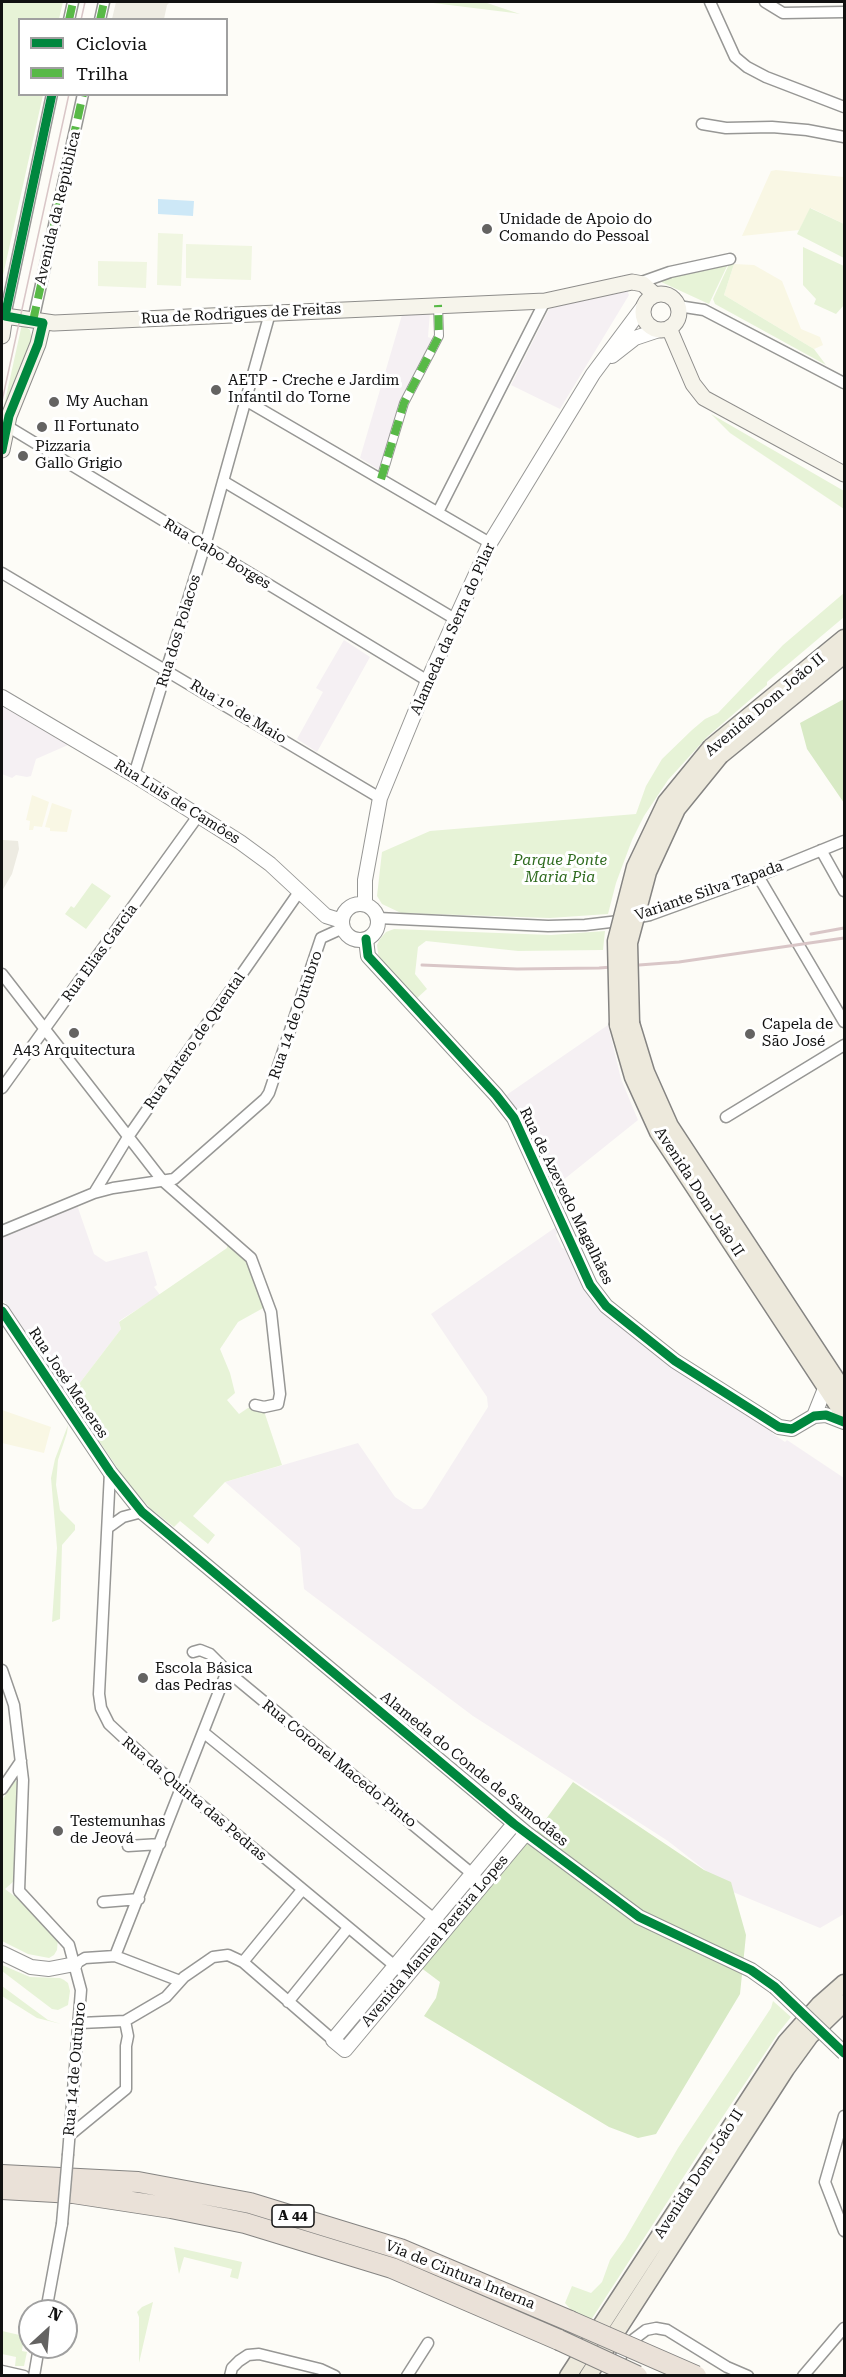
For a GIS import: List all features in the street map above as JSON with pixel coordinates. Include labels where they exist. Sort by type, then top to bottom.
[{"type":"highway","points":[[2,2166],[55,2170],[138,2182]]},
{"type":"highway","name":"Via de Cintura Interna","points":[[2,2175],[138,2182],[250,2203],[400,2248],[696,2376]]},
{"type":"highway","name":"Via de Cintura Interna","points":[[2,2189],[73,2193],[171,2208],[245,2223],[392,2268],[560,2340],[637,2376]]},
{"type":"highway","points":[[2,2202],[54,2199],[73,2193]]},
{"type":"main road","name":"Rua de Rodrigues de Freitas","points":[[38,322],[545,301],[632,282],[639,283]]},
{"type":"main road","points":[[639,283],[655,295]]},
{"type":"main road","points":[[664,329],[679,317],[678,306],[666,294],[655,295],[643,307],[644,319],[648,324],[664,329],[693,384],[704,398],[844,474]]},
{"type":"main road","points":[[3,315],[38,322]]},
{"type":"main road","name":"Avenida da República","points":[[2,336],[3,315]]},
{"type":"main road","name":"Avenida da República","points":[[2,450],[4,424],[38,344],[38,322]]},
{"type":"main road","name":"Avenida Dom João II","points":[[844,638],[716,752],[677,809],[648,872],[629,943],[625,1024],[633,1077],[658,1132],[844,1415]]},
{"type":"main road","name":"Avenida Dom João II","points":[[716,752],[844,655]]},
{"type":"main road","name":"Avenida Dom João II","points":[[625,1024],[670,1126],[844,1391]]},
{"type":"main road","name":"Avenida Dom João II","points":[[568,2376],[786,2042],[819,2005],[844,1983]]},
{"type":"main road","name":"Avenida Dom João II","points":[[588,2376],[786,2070],[810,2036],[844,2003]]},
{"type":"street","points":[[69,18],[73,2]]},
{"type":"street","points":[[100,18],[104,2]]},
{"type":"street","points":[[710,2],[735,57],[747,67],[766,77],[844,107]]},
{"type":"street","points":[[765,2],[783,13],[844,12]]},
{"type":"street","name":"Avenida da República","points":[[3,315],[52,96]]},
{"type":"street","name":"Avenida da República","points":[[38,322],[83,96]]},
{"type":"street","points":[[702,124],[726,128],[772,127],[844,137]]},
{"type":"street","name":"Rua de Rodrigues de Freitas","points":[[639,283],[670,272],[729,259]]},
{"type":"street","points":[[438,512],[545,301]]},
{"type":"street","points":[[381,479],[404,403],[439,336],[438,305]]},
{"type":"street","points":[[678,306],[704,310],[844,383]]},
{"type":"street","name":"Alameda da Serra do Pilar","points":[[365,904],[365,880],[380,798],[428,681],[490,543],[593,374],[643,307]]},
{"type":"street","name":"Rua dos Polacos","points":[[134,775],[224,481],[270,313]]},
{"type":"street","name":"Alameda da Serra do Pilar","points":[[593,374],[635,338],[664,329]]},
{"type":"street","points":[[245,400],[490,543]]},
{"type":"street","name":"Rua Cabo Borges","points":[[4,424],[428,681]]},
{"type":"street","points":[[224,481],[455,619]]},
{"type":"street","name":"Rua 1º de Maio","points":[[2,573],[380,798]]},
{"type":"street","name":"Rua Luis de Camões","points":[[2,697],[134,775],[256,853],[326,916],[342,924]]},
{"type":"street","name":"Rua Elias Garcia","points":[[2,1088],[198,816]]},
{"type":"street","name":"Variante Silva Tapada","points":[[378,918],[548,926],[585,925],[650,915],[758,876],[844,841]]},
{"type":"street","points":[[821,850],[844,891]]},
{"type":"street","points":[[758,876],[844,1022]]},
{"type":"street","name":"Rua Antero de Quental","points":[[94,1193],[128,1137],[299,892]]},
{"type":"street","points":[[360,903],[374,909],[378,918],[377,928],[366,939],[350,937],[342,924],[349,906],[360,903]]},
{"type":"street","name":"Rua 14 de Outubro","points":[[2,1231],[94,1193],[112,1188],[174,1179],[269,1093],[321,938],[342,924]]},
{"type":"street","name":"Rua de Azevedo Magalhães","points":[[366,939],[368,956],[496,1095],[514,1118],[590,1286],[606,1306],[675,1361],[778,1427],[792,1430],[814,1416]]},
{"type":"street","points":[[2,974],[162,1180],[251,1258],[271,1312],[280,1394],[278,1404],[264,1407],[255,1405]]},
{"type":"street","points":[[726,1117],[844,1045]]},
{"type":"street","name":"Rua José Meneres","points":[[2,1311],[110,1472]]},
{"type":"street","points":[[825,1386],[814,1416],[826,1415],[844,1422]]},
{"type":"street","name":"Alameda do Conde de Samodães","points":[[110,1472],[142,1512],[514,1824],[639,1917],[752,1970],[775,1987],[844,2053]]},
{"type":"street","name":"Rua da Quinta das Pedras","points":[[110,1472],[99,1694],[101,1708],[109,1724],[302,1890],[407,1976]]},
{"type":"street","points":[[109,1527],[123,1517],[142,1512]]},
{"type":"street","name":"Rua Coronel Macedo Pinto","points":[[193,1652],[200,1650],[210,1654],[227,1671],[484,1883]]},
{"type":"street","name":"Rua 14 de Outubro","points":[[2,1670],[23,1780],[20,1891],[69,1945],[81,1990],[62,2224],[48,2299]]},
{"type":"street","points":[[115,1956],[227,1671]]},
{"type":"street","points":[[203,1732],[446,1929]]},
{"type":"street","points":[[2,1789],[21,1761]]},
{"type":"street","name":"Avenida Manuel Pereira Lopes","points":[[514,1824],[333,2040],[345,2050],[526,1833]]},
{"type":"street","points":[[128,1846],[160,1844]]},
{"type":"street","points":[[243,1962],[302,1890]]},
{"type":"street","points":[[103,1902],[139,1899]]},
{"type":"street","points":[[288,2002],[348,1928]]},
{"type":"street","points":[[2,1953],[31,1967],[49,1969],[75,1964],[85,1958],[115,1956],[180,1981]]},
{"type":"street","points":[[80,2023],[125,2021],[166,1997],[180,1981],[213,1957],[228,1955],[243,1962],[333,2040]]},
{"type":"street","points":[[70,2135],[126,2089],[128,2036],[125,2021]]},
{"type":"street","points":[[844,2116],[825,2182],[844,2231]]},
{"type":"street","points":[[614,2376],[622,2354],[634,2339],[646,2330],[657,2328],[667,2330],[727,2367],[748,2376]]},
{"type":"street","points":[[803,2376],[844,2328]]},
{"type":"street","points":[[407,2376],[428,2343]]},
{"type":"street","points":[[230,2376],[232,2368],[239,2361],[248,2355],[259,2355],[320,2368],[335,2376]]},
{"type":"street","points":[[34,2376],[37,2359]]},
{"type":"street","points":[[2,2371],[24,2376]]},
{"type":"shaded area","points":[[116,2],[170,2],[167,5],[164,18],[112,18]]},
{"type":"shaded area","points":[[771,171],[844,177],[844,224],[811,208],[799,230],[742,236]]},
{"type":"shaded area","points":[[734,264],[754,265],[782,281],[801,329],[820,337],[823,345],[814,349],[724,295]]},
{"type":"shaded area","points":[[627,290],[629,295],[560,409],[511,385],[549,309],[555,305]]},
{"type":"shaded area","points":[[430,312],[428,337],[433,339],[381,471],[360,458],[402,315]]},
{"type":"shaded area","points":[[344,640],[370,657],[317,752],[297,739],[323,692],[316,688]]},
{"type":"shaded area","points":[[2,705],[68,745],[36,759],[31,776],[16,775],[12,778],[2,774]]},
{"type":"shaded area","points":[[32,795],[49,802],[42,827],[34,826],[33,830],[29,830],[30,821],[26,820]]},
{"type":"shaded area","points":[[52,803],[72,810],[67,832],[50,831],[50,828],[45,827]]},
{"type":"shaded area","points":[[3,840],[18,841],[19,849],[12,874],[2,891]]},
{"type":"shaded area","points":[[608,1025],[621,1079],[638,1120],[552,1189],[524,1125],[505,1096]]},
{"type":"shaded area","points":[[77,1205],[94,1254],[106,1262],[147,1251],[157,1285],[154,1287],[160,1295],[119,1321],[121,1329],[79,1384],[72,1402],[2,1298],[2,1237]]},
{"type":"shaded area","points":[[556,1227],[558,1232],[556,1235],[562,1248],[566,1249],[596,1304],[627,1332],[661,1359],[773,1431],[772,1433],[785,1442],[787,1440],[844,1478],[844,1914],[820,1928],[733,1892],[668,1841],[473,1716],[304,1589],[300,1548],[225,1482],[358,1443],[395,1497],[413,1509],[422,1509],[488,1407],[487,1397],[431,1314]]},
{"type":"shaded area","points":[[2,1410],[51,1427],[44,1453],[2,1443]]},
{"type":"green space","points":[[2,2],[63,2],[59,18],[18,18],[18,96],[43,96],[2,280]]},
{"type":"green space","points":[[425,2],[484,2],[520,14],[514,13]]},
{"type":"green space","points":[[810,208],[844,224],[844,258],[797,234]]},
{"type":"green space","points":[[158,233],[183,234],[181,286],[157,285]]},
{"type":"green space","points":[[186,244],[252,246],[251,280],[186,278]]},
{"type":"green space","points":[[803,247],[844,266],[844,305],[836,314],[814,304],[816,299],[803,285]]},
{"type":"green space","points":[[98,261],[147,262],[146,288],[98,286]]},
{"type":"green space","points":[[729,262],[709,304],[659,281]]},
{"type":"green space","points":[[730,262],[734,264],[724,295],[814,349],[826,365],[715,304],[713,299]]},
{"type":"green space","points":[[22,324],[30,330],[32,339],[3,416],[2,415]]},
{"type":"green space","points":[[711,414],[844,491],[844,509],[730,433]]},
{"type":"green space","name":"Parque Ponte Maria Pia","points":[[844,593],[844,617],[767,682],[767,685],[707,737],[668,780],[644,816],[632,840],[616,883],[608,914],[550,918],[401,913],[382,904],[377,896],[382,852],[430,831],[636,814],[646,786],[662,759],[705,719],[718,713],[783,645]]},
{"type":"green space","points":[[844,699],[844,803],[807,749],[800,723]]},
{"type":"green space","points":[[92,883],[111,896],[86,929],[65,914],[71,906],[74,908]]},
{"type":"green space","points":[[394,929],[551,935],[605,931],[603,950],[518,951],[426,941],[418,947],[415,974],[427,989],[416,999],[379,960],[377,945],[386,932]]},
{"type":"green space","points":[[228,1241],[249,1258],[265,1307],[238,1322],[220,1349],[235,1393],[227,1400],[239,1414],[251,1406],[264,1411],[282,1465],[225,1482],[193,1516],[215,1535],[208,1544],[180,1521],[174,1527],[151,1509],[130,1486],[72,1402],[79,1384],[121,1329],[119,1322],[227,1248]]},
{"type":"green space","points":[[68,1425],[58,1460],[56,1485],[60,1510],[75,1525],[75,1530],[62,1545],[60,1619],[52,1622],[57,1548],[51,1478],[55,1459]]},
{"type":"green space","points":[[15,1781],[20,1782],[14,1881],[5,1889],[25,1904],[58,1938],[57,1950],[49,1958],[28,1954],[2,1941],[2,1800]]},
{"type":"green space","points":[[573,1782],[704,1870],[731,1882],[746,1935],[740,1994],[656,2134],[638,2138],[609,2127],[424,2016],[436,1998],[440,1982],[420,1967],[512,1844],[538,1830]]},
{"type":"green space","points":[[2,1965],[30,1977],[64,1980],[68,1983],[70,1991],[68,2005],[58,2010],[52,2009],[2,1971]]},
{"type":"green space","points":[[2,1986],[48,2020],[61,2024],[37,2018],[2,1996]]},
{"type":"green space","points":[[773,2001],[791,2017],[710,2136],[591,2320],[572,2311],[565,2303],[572,2286],[591,2293],[602,2282],[610,2260],[625,2239],[678,2148],[771,2008]]},
{"type":"green space","points":[[174,2247],[242,2262],[238,2279],[230,2277],[232,2269],[184,2257],[179,2274]]},
{"type":"green space","points":[[153,2302],[139,2363],[139,2317],[137,2312]]},
{"type":"green space","points":[[2,2331],[18,2335],[18,2359],[26,2359],[24,2366],[15,2366],[16,2357],[2,2354]]},
{"type":"water","points":[[158,199],[194,201],[193,216],[158,214]]},
{"type":"tram line","points":[[81,18],[85,2]]},
{"type":"tram line","points":[[2,401],[69,96]]},
{"type":"railway","points":[[811,934],[844,928]]},
{"type":"railway","points":[[422,965],[517,969],[599,968],[679,962],[844,938]]},
{"type":"marked path","points":[[69,18],[73,2]]},
{"type":"marked path","points":[[100,18],[104,2]]},
{"type":"marked path","points":[[33,321],[83,96]]},
{"type":"marked path","points":[[381,479],[404,403],[439,336],[438,305]]},
{"type":"cycle path","points":[[2,450],[9,416],[38,344],[43,323],[5,316],[52,96]]},
{"type":"cycle path","points":[[366,939],[368,956],[496,1095],[514,1118],[590,1285],[606,1306],[675,1361],[779,1427],[792,1429],[814,1416],[826,1415],[844,1422]]},
{"type":"cycle path","points":[[2,1311],[110,1472],[142,1512],[514,1824],[639,1917],[751,1970],[775,1987],[844,2053]]},
{"type":"place","name":"Unidade de Apoio do Comando do Pessoal","points":[[487,229]]},
{"type":"place","name":"AETP - Creche e Jardim Infantil do Torne","points":[[216,390]]},
{"type":"place","name":"My Auchan","points":[[54,402]]},
{"type":"place","name":"Il Fortunato","points":[[42,427]]},
{"type":"place","name":"Pizzaria Gallo Grigio","points":[[23,456]]},
{"type":"place","name":"A43 Arquitectura","points":[[74,1033]]},
{"type":"place","name":"Capela de São José","points":[[750,1034]]},
{"type":"place","name":"Escola Básica das Pedras","points":[[143,1678]]},
{"type":"place","name":"Testemunhas de Jeová","points":[[58,1831]]}]
